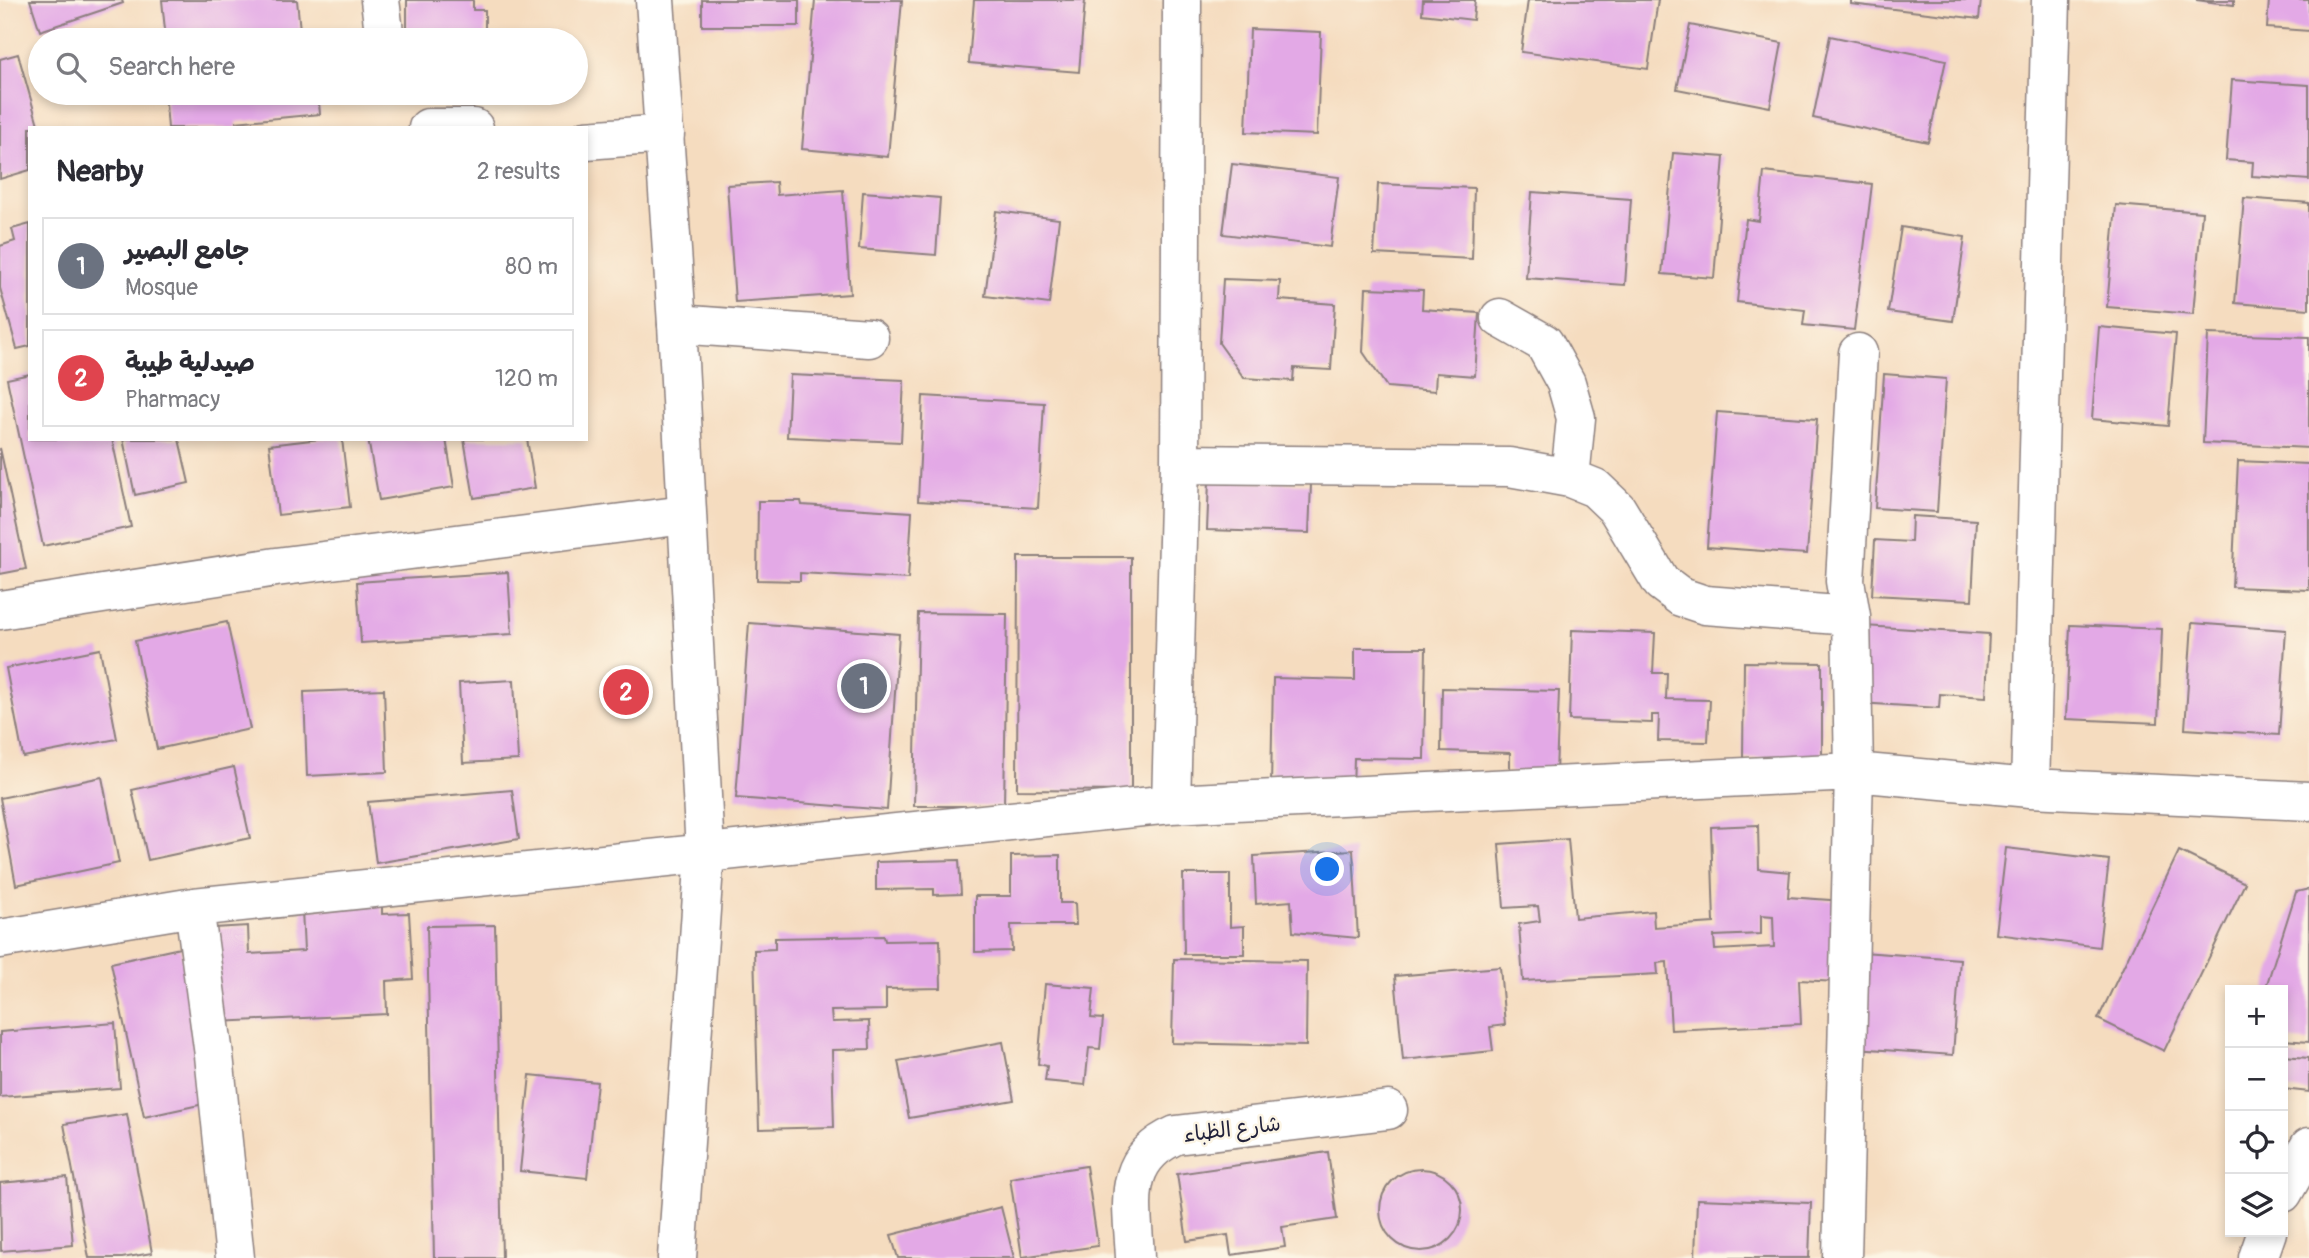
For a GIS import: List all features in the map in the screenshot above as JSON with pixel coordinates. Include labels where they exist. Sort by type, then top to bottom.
[{"type":"street","points":[[380,0],[384,28]]},
{"type":"street","points":[[655,0],[677,324],[685,515],[705,852],[677,1258]]},
{"type":"street","points":[[1171,804],[1180,464],[1182,0]]},
{"type":"street","points":[[2030,788],[2051,0]]},
{"type":"street","points":[[588,140],[665,134]]},
{"type":"street","points":[[1500,318],[1545,343],[1566,383],[1576,418],[1570,478]]},
{"type":"street","points":[[677,324],[869,338]]},
{"type":"street","points":[[1842,1258],[1854,772],[1851,616],[1845,581],[1858,353]]},
{"type":"street","points":[[1180,464],[1509,467],[1570,478],[1595,488],[1617,509],[1661,582],[1681,597],[1705,605],[1851,616]]},
{"type":"street","points":[[0,610],[276,567],[685,515]]},
{"type":"street","points":[[0,939],[194,907],[1171,804],[1854,772],[2030,788],[2309,801]]},
{"type":"street","points":[[194,907],[214,1055],[235,1258]]},
{"type":"street","name":"شارع الظباء","points":[[1135,1258],[1133,1188],[1139,1163],[1155,1144],[1176,1135],[1388,1110]]},
{"type":"street","points":[[2288,1184],[2309,1147]]},
{"type":"street","points":[[2258,1258],[2265,1237]]},
{"type":"building","points":[[30,0],[122,0],[123,3],[49,28],[39,28]]},
{"type":"building","points":[[162,0],[297,0],[300,28],[165,28]]},
{"type":"building","points":[[407,0],[473,0],[473,10],[485,10],[485,28],[407,28]]},
{"type":"building","points":[[702,0],[799,0],[799,26],[702,26]]},
{"type":"building","points":[[815,0],[902,0],[888,157],[802,149]]},
{"type":"building","points":[[974,0],[1085,0],[1079,72],[969,63]]},
{"type":"building","points":[[1423,0],[1475,0],[1473,20],[1422,14]]},
{"type":"building","points":[[1528,0],[1658,0],[1648,69],[1521,52]]},
{"type":"building","points":[[1851,0],[1981,0],[1979,19],[1851,4]]},
{"type":"building","points":[[2196,0],[2234,0],[2234,5]]},
{"type":"building","points":[[2269,0],[2309,0],[2309,31],[2267,28]]},
{"type":"building","points":[[1690,25],[1782,43],[1770,107],[1677,89]]},
{"type":"building","points":[[1250,29],[1321,32],[1317,135],[1246,132]]},
{"type":"building","points":[[1830,36],[1946,60],[1928,142],[1813,118]]},
{"type":"building","points":[[18,54],[28,89],[28,105],[32,105],[38,126],[28,126],[28,171],[0,179],[0,59]]},
{"type":"building","points":[[2232,80],[2309,85],[2309,180],[2252,176],[2253,162],[2226,160]]},
{"type":"building","points":[[166,105],[319,105],[320,114],[236,122],[237,126],[168,126]]},
{"type":"building","points":[[1673,153],[1724,157],[1714,278],[1662,274]]},
{"type":"building","points":[[1232,164],[1339,177],[1330,247],[1223,234]]},
{"type":"building","points":[[1764,172],[1872,184],[1854,330],[1803,325],[1805,310],[1737,302],[1746,219],[1759,221]]},
{"type":"building","points":[[776,182],[777,195],[843,190],[850,294],[735,302],[727,185]]},
{"type":"building","points":[[1378,184],[1474,188],[1472,259],[1374,254]]},
{"type":"building","points":[[863,192],[940,198],[936,255],[859,249]]},
{"type":"building","points":[[1532,192],[1631,199],[1625,285],[1526,278]]},
{"type":"building","points":[[2244,198],[2309,203],[2309,309],[2235,303]]},
{"type":"building","points":[[2116,205],[2202,212],[2193,314],[2107,307]]},
{"type":"building","points":[[996,211],[1059,219],[1049,304],[985,296]]},
{"type":"building","points":[[28,225],[28,346],[17,349],[0,288],[0,246],[15,241],[12,229]]},
{"type":"building","points":[[1901,227],[1965,237],[1953,321],[1888,312]]},
{"type":"building","points":[[1223,279],[1280,281],[1279,300],[1335,304],[1331,370],[1294,368],[1293,381],[1244,378],[1219,343]]},
{"type":"building","points":[[1366,288],[1423,290],[1422,309],[1479,313],[1475,376],[1436,373],[1435,391],[1387,387],[1363,352]]},
{"type":"building","points":[[2099,327],[2176,334],[2168,426],[2092,419]]},
{"type":"building","points":[[2208,334],[2309,337],[2309,448],[2203,443]]},
{"type":"building","points":[[28,374],[28,441],[112,441],[131,527],[43,546],[7,379]]},
{"type":"building","points":[[1884,374],[1946,379],[1937,512],[1875,508]]},
{"type":"building","points":[[790,375],[904,380],[901,442],[787,437]]},
{"type":"building","points":[[923,396],[1044,403],[1038,508],[918,501]]},
{"type":"building","points":[[1717,412],[1817,419],[1807,554],[1707,547]]},
{"type":"building","points":[[123,441],[179,441],[189,483],[135,495]]},
{"type":"building","points":[[303,441],[342,441],[350,507],[278,515],[269,445]]},
{"type":"building","points":[[368,441],[446,441],[454,487],[379,500]]},
{"type":"building","points":[[464,441],[527,441],[535,488],[474,498]]},
{"type":"building","points":[[0,448],[26,569],[0,574]]},
{"type":"building","points":[[2238,461],[2309,464],[2309,590],[2232,587]]},
{"type":"building","points":[[1209,481],[1311,484],[1309,533],[1207,530]]},
{"type":"building","points":[[758,501],[801,501],[802,505],[912,512],[908,579],[800,573],[800,581],[757,580]]},
{"type":"building","points":[[1912,516],[1976,520],[1972,600],[1872,595],[1875,540],[1911,542]]},
{"type":"building","points":[[1018,557],[1131,557],[1131,791],[1017,790]]},
{"type":"building","points":[[508,572],[512,634],[361,643],[357,582]]},
{"type":"building","points":[[918,613],[1007,614],[1004,806],[914,806]]},
{"type":"building","points":[[227,622],[250,729],[157,749],[135,641]]},
{"type":"building","points":[[749,623],[899,634],[887,810],[736,798]]},
{"type":"building","points":[[2192,623],[2286,630],[2279,735],[2185,729]]},
{"type":"building","points":[[2070,625],[2162,629],[2158,723],[2066,719]]},
{"type":"building","points":[[1864,626],[1989,634],[1986,697],[1940,694],[1939,708],[1859,703]]},
{"type":"building","points":[[1572,630],[1655,633],[1653,673],[1667,673],[1666,699],[1710,700],[1708,742],[1658,741],[1659,715],[1652,715],[1652,723],[1569,720]]},
{"type":"building","points":[[1355,648],[1426,648],[1424,759],[1354,758],[1353,789],[1271,787],[1273,678],[1355,680]]},
{"type":"building","points":[[100,649],[117,739],[23,757],[6,668]]},
{"type":"building","points":[[1744,662],[1822,663],[1822,758],[1743,758]]},
{"type":"building","points":[[514,680],[518,760],[463,763],[459,683]]},
{"type":"building","points":[[1442,688],[1559,691],[1556,773],[1510,772],[1510,753],[1441,751]]},
{"type":"building","points":[[384,689],[387,772],[307,776],[304,692]]},
{"type":"building","points":[[234,767],[250,838],[148,860],[132,790]]},
{"type":"building","points":[[102,777],[119,863],[16,885],[0,798]]},
{"type":"building","points":[[512,790],[519,839],[376,863],[368,802]]},
{"type":"building","points":[[1758,825],[1759,869],[1790,872],[1788,897],[1844,901],[1838,982],[1799,980],[1801,1024],[1671,1030],[1667,962],[1657,963],[1658,974],[1523,981],[1519,924],[1540,921],[1538,906],[1504,908],[1499,844],[1568,839],[1575,918],[1653,911],[1654,927],[1714,923],[1711,827]],"holes":[[[1761,915],[1773,916],[1774,947],[1715,950],[1714,936],[1761,934]]]},
{"type":"building","points":[[2006,848],[2109,860],[2099,947],[1996,934]]},
{"type":"building","points":[[1353,850],[1358,938],[1293,932],[1291,901],[1256,904],[1254,856]]},
{"type":"building","points":[[2179,851],[2245,883],[2164,1051],[2098,1019]]},
{"type":"building","points":[[1060,855],[1060,903],[1075,903],[1076,925],[1011,925],[1012,951],[975,952],[975,896],[1011,896],[1011,856]]},
{"type":"building","points":[[959,860],[961,894],[934,895],[934,889],[876,890],[876,862]]},
{"type":"building","points":[[1183,874],[1230,874],[1230,927],[1244,926],[1244,954],[1184,954]]},
{"type":"building","points":[[2309,889],[2309,1042],[2288,1040],[2288,985],[2267,985],[2296,892]]},
{"type":"building","points":[[382,905],[382,914],[409,913],[413,979],[386,981],[387,1014],[217,1022],[213,928],[248,926],[249,954],[304,951],[302,909]]},
{"type":"building","points":[[495,925],[502,1258],[434,1258],[427,926]]},
{"type":"building","points":[[884,936],[885,941],[940,940],[941,988],[886,989],[886,1010],[831,1011],[832,1022],[869,1021],[870,1049],[832,1050],[834,1127],[759,1129],[754,950],[775,949],[775,938]]},
{"type":"building","points":[[180,948],[213,1102],[144,1117],[111,963]]},
{"type":"building","points":[[1862,952],[1960,959],[1953,1055],[1856,1048]]},
{"type":"building","points":[[1174,959],[1307,961],[1306,1046],[1172,1043]]},
{"type":"building","points":[[1500,967],[1505,1025],[1490,1027],[1493,1051],[1403,1060],[1395,976]]},
{"type":"building","points":[[1045,984],[1094,988],[1091,1018],[1103,1019],[1100,1049],[1089,1048],[1085,1085],[1045,1081],[1047,1066],[1038,1064]]},
{"type":"building","points":[[115,1023],[120,1088],[0,1097],[0,1032]]},
{"type":"building","points":[[1003,1042],[1014,1100],[909,1118],[898,1061]]},
{"type":"building","points":[[2288,1056],[2309,1058],[2309,1092],[2288,1090]]},
{"type":"building","points":[[530,1075],[597,1082],[587,1178],[520,1171]]},
{"type":"building","points":[[127,1114],[152,1253],[122,1258],[89,1258],[64,1124]]},
{"type":"building","points":[[1328,1152],[1337,1219],[1282,1227],[1285,1247],[1231,1255],[1228,1235],[1187,1241],[1177,1174]]},
{"type":"building","points":[[1086,1166],[1098,1246],[1022,1257],[1010,1178]]},
{"type":"building","points":[[1421,1169],[1437,1172],[1450,1181],[1459,1194],[1462,1210],[1459,1226],[1450,1239],[1437,1248],[1421,1251],[1405,1248],[1392,1239],[1383,1226],[1380,1210],[1383,1194],[1392,1181],[1405,1172]]},
{"type":"building","points":[[67,1177],[73,1245],[1,1251],[0,1183]]},
{"type":"building","points":[[1697,1199],[1811,1203],[1809,1258],[1695,1258]]},
{"type":"building","points":[[1001,1207],[1014,1258],[898,1258],[891,1235]]},
{"type":"place","name":"جامع البصير","points":[[864,686]]},
{"type":"place","name":"صيدلية طيبة","points":[[626,692]]}]
